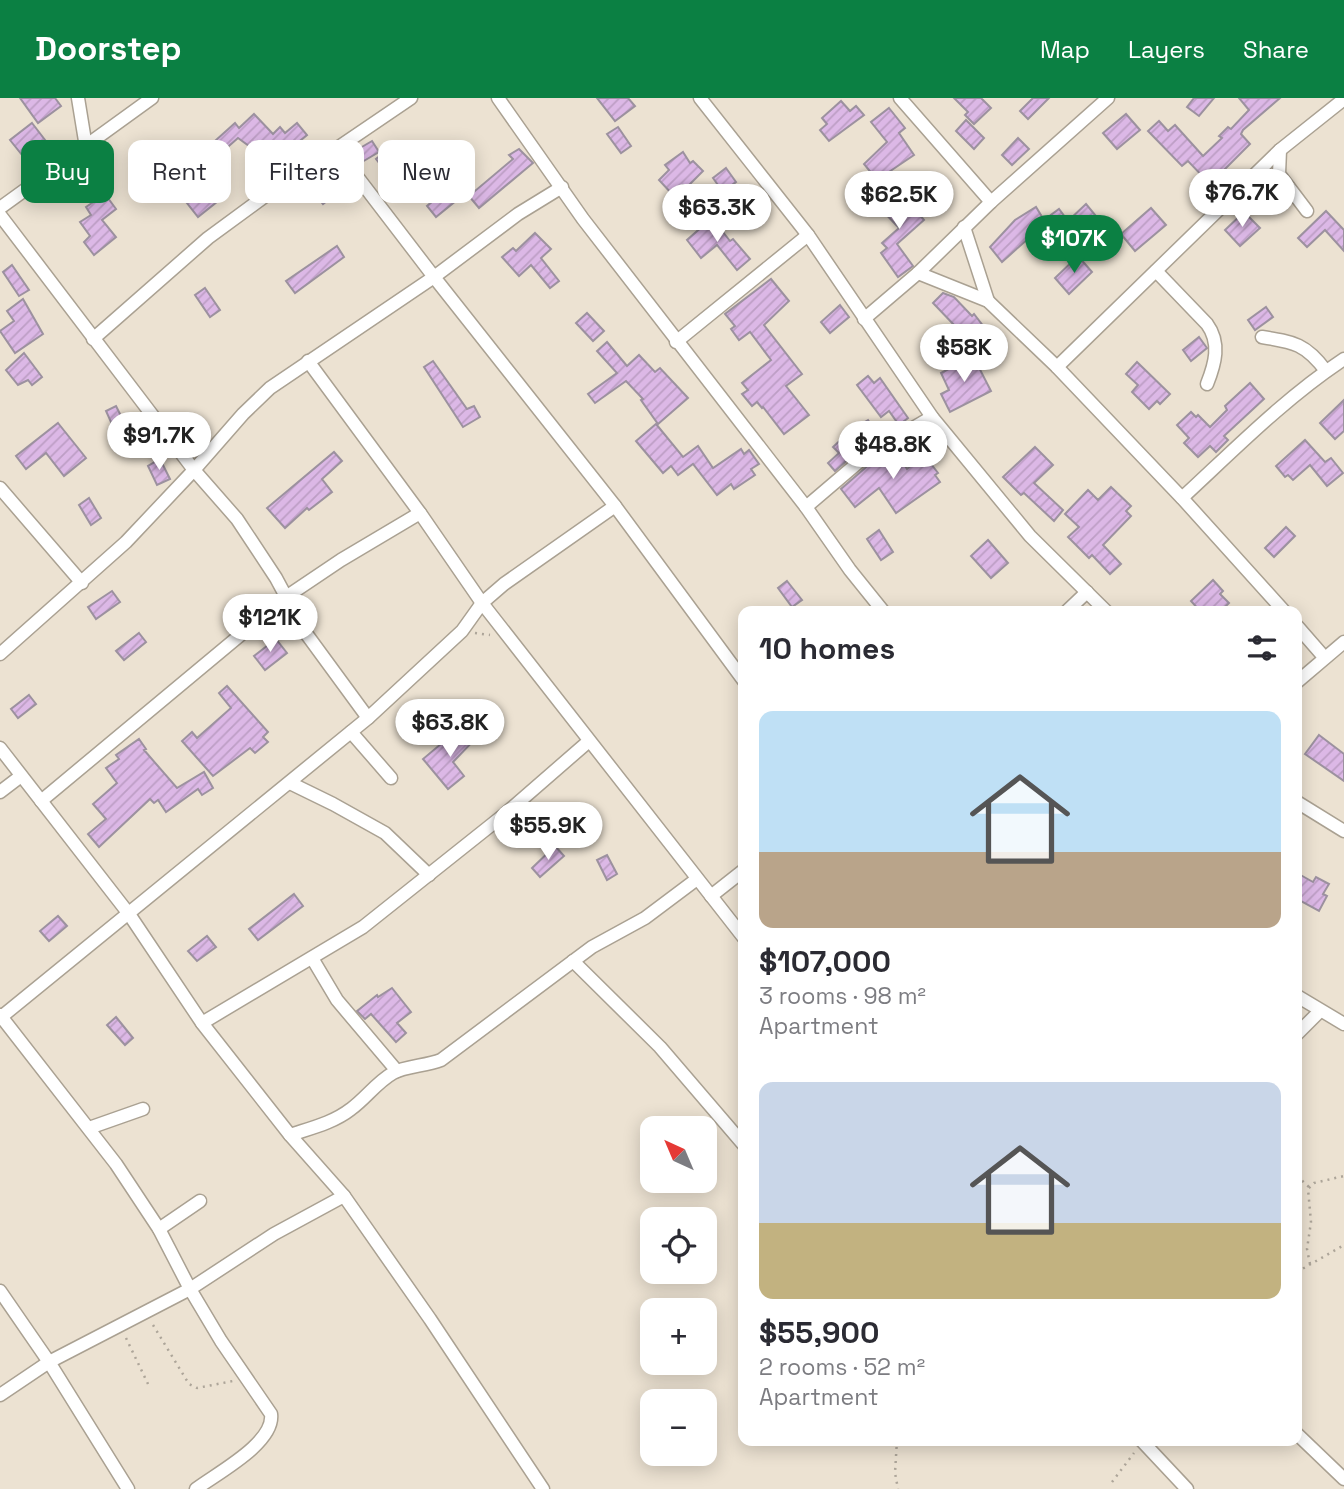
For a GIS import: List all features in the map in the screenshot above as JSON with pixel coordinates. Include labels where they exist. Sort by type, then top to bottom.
[{"type":"street","points":[[78,98],[85,140]]},
{"type":"street","points":[[95,140],[152,98]]},
{"type":"street","points":[[349,140],[411,98]]},
{"type":"street","points":[[498,98],[583,219],[806,507],[879,606]]},
{"type":"street","points":[[700,98],[808,235],[932,417],[1030,536],[1101,606]]},
{"type":"street","points":[[900,98],[991,202]]},
{"type":"street","points":[[864,319],[918,273],[964,227],[1105,99]]},
{"type":"street","points":[[1056,367],[1280,150],[1344,99]]},
{"type":"street","points":[[1280,150],[1279,174],[1307,211]]},
{"type":"street","points":[[364,186],[615,506],[738,673]]},
{"type":"street","points":[[1,656],[126,542],[270,388],[434,277],[518,214],[562,187]]},
{"type":"street","points":[[0,208],[21,193]]},
{"type":"street","points":[[93,339],[208,238],[256,203]]},
{"type":"street","points":[[0,215],[194,470],[244,527],[305,632],[368,718]]},
{"type":"street","points":[[964,227],[988,301]]},
{"type":"street","points":[[676,342],[808,235]]},
{"type":"street","points":[[1156,271],[1207,324],[1213,334],[1215,359],[1207,384]]},
{"type":"street","points":[[918,273],[988,301],[1056,367],[1182,498],[1279,606]]},
{"type":"street","points":[[1262,337],[1286,340],[1303,346],[1326,371]]},
{"type":"street","points":[[1182,498],[1326,371],[1344,359]]},
{"type":"street","points":[[308,361],[420,513],[482,603],[738,930]]},
{"type":"street","points":[[806,507],[867,455],[932,417]]},
{"type":"street","points":[[0,488],[82,583]]},
{"type":"street","points":[[196,1489],[255,1446],[270,1426],[271,1414],[190,1289],[159,1229],[116,1164],[0,1017],[368,718],[462,631],[482,603],[504,584],[615,506]]},
{"type":"street","points":[[41,801],[286,597],[341,560],[420,513]]},
{"type":"street","points":[[1072,606],[1087,592]]},
{"type":"street","points":[[1302,632],[1324,657]]},
{"type":"street","points":[[1302,677],[1344,642]]},
{"type":"street","points":[[351,732],[391,778]]},
{"type":"street","points":[[202,1023],[363,927],[589,741]]},
{"type":"street","points":[[0,748],[129,914],[202,1023],[290,1135],[344,1196],[430,1319],[542,1489]]},
{"type":"street","points":[[0,793],[21,776]]},
{"type":"street","points":[[290,783],[385,833],[429,875]]},
{"type":"street","points":[[1302,805],[1344,831]]},
{"type":"street","points":[[711,896],[738,875]]},
{"type":"street","points":[[290,1135],[330,1122],[351,1110],[397,1071],[427,1066],[441,1060],[592,947],[645,918],[698,879]]},
{"type":"street","points":[[312,958],[337,1000],[397,1071]]},
{"type":"street","points":[[573,961],[660,1047],[738,1138]]},
{"type":"street","points":[[1302,999],[1344,1024]]},
{"type":"street","points":[[1302,1029],[1320,1011]]},
{"type":"street","points":[[89,1128],[143,1109]]},
{"type":"street","points":[[0,1395],[49,1362],[190,1289],[274,1234],[344,1196]]},
{"type":"street","points":[[159,1229],[200,1201]]},
{"type":"street","points":[[0,1291],[49,1362],[128,1489]]},
{"type":"street","points":[[1302,1439],[1343,1477]]},
{"type":"street","points":[[1147,1446],[1187,1489]]},
{"type":"path","points":[[462,631],[511,639]]},
{"type":"path","points":[[1310,1264],[1307,1249],[1311,1222],[1307,1192],[1314,1183],[1344,1176]]},
{"type":"path","points":[[1302,1181],[1309,1187]]},
{"type":"path","points":[[1302,1269],[1344,1245]]},
{"type":"path","points":[[146,1313],[189,1384],[197,1388],[246,1378]]},
{"type":"path","points":[[120,1325],[149,1386]]},
{"type":"path","points":[[897,1446],[895,1473],[898,1489]]},
{"type":"path","points":[[1112,1482],[1138,1446]]},
{"type":"building","points":[[20,98],[55,98],[61,106],[38,123]]},
{"type":"building","points":[[597,98],[628,98],[635,106],[615,121]]},
{"type":"building","points":[[954,98],[981,98],[991,108],[974,124],[965,115],[968,112]]},
{"type":"building","points":[[1033,98],[1049,98],[1028,119],[1020,111]]},
{"type":"building","points":[[1194,98],[1214,98],[1199,116],[1187,107]]},
{"type":"building","points":[[1239,98],[1280,98],[1243,130],[1241,134],[1250,144],[1210,184],[1188,161],[1182,166],[1148,131],[1159,121],[1168,131],[1175,125],[1203,156],[1222,138],[1219,136],[1228,127],[1231,129],[1249,110]]},
{"type":"building","points":[[841,101],[850,111],[856,106],[864,115],[829,141],[820,130],[827,124],[822,118]]},
{"type":"building","points":[[889,108],[905,128],[899,133],[914,155],[877,180],[864,164],[887,142],[871,122]]},
{"type":"building","points":[[254,114],[273,134],[280,127],[285,133],[297,123],[307,135],[301,140],[245,140],[245,143],[238,138],[231,144],[231,140],[216,140],[235,123],[239,128]]},
{"type":"building","points":[[1126,114],[1140,130],[1117,149],[1103,133]]},
{"type":"building","points":[[966,120],[984,138],[974,149],[956,131]]},
{"type":"building","points":[[32,123],[45,140],[21,140],[21,154],[10,140]]},
{"type":"building","points":[[618,127],[631,146],[621,153],[607,134]]},
{"type":"building","points":[[1018,138],[1029,149],[1012,165],[1002,155]]},
{"type":"building","points":[[372,141],[378,153],[364,161],[364,146]]},
{"type":"building","points":[[519,149],[533,163],[479,208],[475,203],[475,191],[513,159],[509,155]]},
{"type":"building","points":[[683,152],[690,163],[693,161],[703,171],[686,188],[683,185],[673,195],[659,180],[669,170],[665,165]]},
{"type":"building","points":[[726,168],[736,182],[723,192],[713,178]]},
{"type":"building","points":[[897,191],[924,220],[897,244],[913,266],[898,277],[881,253],[887,248],[882,243],[899,228],[877,205]]},
{"type":"building","points":[[92,203],[112,203],[116,209],[102,220],[116,237],[94,255],[84,242],[90,236],[80,222],[91,215],[86,207]]},
{"type":"building","points":[[187,203],[216,203],[198,217]]},
{"type":"building","points":[[431,203],[453,203],[436,217],[427,206]]},
{"type":"building","points":[[1086,204],[1096,216],[1045,255],[1030,237],[1002,262],[990,247],[1015,220],[1036,207],[1044,220],[1059,209],[1068,221]]},
{"type":"building","points":[[1151,208],[1166,225],[1135,251],[1121,234]]},
{"type":"building","points":[[1326,211],[1344,230],[1344,251],[1325,230],[1307,247],[1298,238]]},
{"type":"building","points":[[1244,212],[1260,228],[1240,246],[1225,230]]},
{"type":"building","points":[[712,218],[730,241],[733,239],[750,259],[737,270],[717,245],[701,258],[687,240]]},
{"type":"building","points":[[535,233],[551,249],[541,258],[559,281],[550,288],[531,265],[519,276],[502,257],[513,248],[516,251]]},
{"type":"building","points":[[337,246],[344,257],[295,293],[286,281]]},
{"type":"building","points":[[1078,256],[1092,272],[1069,294],[1055,278]]},
{"type":"building","points":[[12,265],[29,290],[19,296],[3,272]]},
{"type":"building","points":[[771,279],[789,301],[764,325],[802,374],[786,386],[809,415],[784,434],[763,407],[757,402],[752,406],[742,394],[748,390],[742,383],[771,360],[750,332],[739,340],[731,329],[735,326],[725,314]]},
{"type":"building","points":[[205,288],[220,310],[210,317],[195,295]]},
{"type":"building","points":[[943,293],[954,297],[972,316],[974,314],[984,327],[977,332],[983,340],[966,353],[950,332],[956,327],[933,303]]},
{"type":"building","points":[[23,299],[43,334],[15,353],[0,331],[14,321],[7,311]]},
{"type":"building","points":[[840,305],[849,317],[830,333],[821,322]]},
{"type":"building","points":[[1266,307],[1273,317],[1255,330],[1248,320]]},
{"type":"building","points":[[587,313],[604,331],[593,341],[576,323]]},
{"type":"building","points":[[1199,337],[1207,348],[1191,361],[1183,350]]},
{"type":"building","points":[[607,342],[627,366],[639,355],[655,372],[660,368],[688,398],[658,424],[641,400],[643,399],[626,381],[595,403],[588,394],[617,373],[597,351]]},
{"type":"building","points":[[24,353],[42,377],[32,385],[28,380],[18,385],[6,370]]},
{"type":"building","points":[[973,356],[991,391],[950,412],[941,394],[949,390],[941,373]]},
{"type":"building","points":[[433,361],[467,409],[474,406],[480,417],[463,427],[424,367]]},
{"type":"building","points":[[1137,362],[1170,394],[1160,404],[1157,401],[1149,409],[1132,392],[1138,385],[1126,374]]},
{"type":"building","points":[[868,376],[874,383],[880,378],[908,418],[899,425],[889,411],[881,417],[857,385]]},
{"type":"building","points":[[1250,383],[1264,399],[1224,436],[1228,440],[1216,452],[1210,446],[1198,457],[1184,443],[1189,438],[1177,425],[1191,412],[1210,427],[1227,410],[1225,406]]},
{"type":"building","points":[[1344,400],[1344,431],[1335,439],[1320,423]]},
{"type":"building","points":[[116,406],[126,426],[115,431],[106,411]]},
{"type":"building","points":[[868,420],[879,438],[861,448],[835,471],[828,463],[839,453],[833,447],[845,434]]},
{"type":"building","points":[[58,423],[86,458],[64,476],[46,453],[26,469],[16,456]]},
{"type":"building","points":[[656,424],[683,457],[698,446],[713,468],[741,449],[744,454],[749,450],[759,464],[751,469],[755,475],[734,489],[731,484],[717,495],[693,464],[678,475],[671,466],[663,473],[636,441]]},
{"type":"building","points":[[1305,440],[1325,462],[1331,458],[1343,473],[1327,486],[1310,465],[1293,480],[1288,475],[1285,477],[1276,466]]},
{"type":"building","points":[[1035,447],[1053,465],[1034,483],[1063,510],[1054,521],[1003,477]]},
{"type":"building","points":[[895,450],[907,469],[924,455],[938,473],[935,475],[940,482],[896,513],[879,488],[855,507],[841,489],[872,462]]},
{"type":"building","points":[[334,452],[342,461],[322,479],[332,492],[309,510],[307,508],[285,528],[267,508]]},
{"type":"building","points":[[160,459],[170,479],[157,485],[148,466]]},
{"type":"building","points":[[1111,487],[1131,506],[1126,511],[1131,516],[1103,545],[1121,564],[1110,574],[1092,555],[1089,558],[1068,537],[1079,527],[1065,514],[1088,490],[1098,500]]},
{"type":"building","points":[[89,498],[101,518],[91,525],[79,505]]},
{"type":"building","points":[[1286,527],[1295,536],[1274,557],[1265,548]]},
{"type":"building","points":[[879,530],[893,552],[881,560],[867,539]]},
{"type":"building","points":[[988,540],[1008,563],[991,578],[971,556]]},
{"type":"building","points":[[1213,580],[1223,591],[1220,594],[1229,603],[1226,606],[1196,606],[1191,601]]},
{"type":"building","points":[[787,581],[802,600],[791,606],[778,588]]},
{"type":"building","points":[[112,591],[120,602],[96,619],[88,607]]},
{"type":"building","points":[[139,633],[146,642],[124,660],[116,651]]},
{"type":"building","points":[[276,639],[287,653],[265,670],[254,656]]},
{"type":"building","points":[[227,686],[268,732],[263,737],[268,742],[255,753],[250,748],[213,776],[182,741],[192,732],[197,738],[231,708],[219,693]]},
{"type":"building","points":[[29,695],[36,704],[18,718],[11,709]]},
{"type":"building","points":[[470,727],[478,736],[453,762],[464,776],[448,789],[423,759],[442,743],[448,749]]},
{"type":"building","points":[[1319,735],[1344,754],[1344,781],[1305,754]]},
{"type":"building","points":[[139,739],[146,749],[144,750],[177,788],[204,772],[213,788],[202,795],[198,789],[166,812],[158,800],[154,803],[150,799],[99,847],[88,834],[106,819],[93,804],[117,783],[106,768],[119,759],[116,755]]},
{"type":"building","points":[[555,846],[564,856],[540,877],[532,868]]},
{"type":"building","points":[[607,855],[617,874],[607,880],[597,860]]},
{"type":"building","points":[[1302,876],[1313,882],[1316,877],[1329,884],[1323,894],[1327,896],[1319,911],[1302,902]]},
{"type":"building","points":[[294,894],[303,906],[258,940],[249,929]]},
{"type":"building","points":[[58,916],[67,926],[49,941],[40,931]]},
{"type":"building","points":[[207,936],[216,947],[197,961],[188,951]]},
{"type":"building","points":[[392,988],[411,1012],[397,1023],[406,1033],[396,1042],[371,1014],[365,1019],[357,1011],[377,995],[378,997]]},
{"type":"building","points":[[116,1017],[133,1038],[125,1045],[107,1025]]}]
